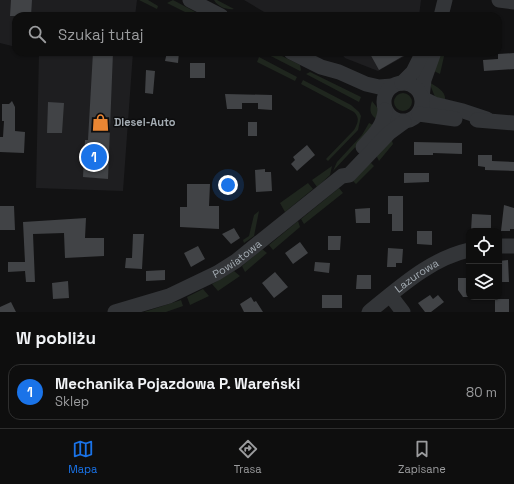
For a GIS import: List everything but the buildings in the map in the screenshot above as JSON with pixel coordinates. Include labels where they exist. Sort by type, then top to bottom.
[{"type":"street","points":[[190,0],[213,12]]},
{"type":"street","points":[[442,12],[445,0]]},
{"type":"street","points":[[499,0],[514,2]]},
{"type":"street","points":[[299,56],[321,67],[339,72],[372,86],[412,85],[416,88],[422,98],[434,104],[487,119],[514,123]]},
{"type":"street","points":[[384,108],[385,94],[413,72],[421,56]]},
{"type":"street","points":[[321,67],[334,80],[378,100],[393,119],[404,122],[409,121],[418,114],[421,109],[424,80],[433,56]]},
{"type":"street","name":"Powiatowa","points":[[342,176],[343,168],[380,126],[384,119],[384,108]]},
{"type":"street","points":[[418,114],[462,120],[487,119]]},
{"type":"street","name":"Powiatowa","points":[[116,312],[164,298],[217,273],[236,261],[342,176],[349,175],[389,133],[404,122]]},
{"type":"street","points":[[502,246],[514,246]]},
{"type":"street","name":"Lazurowa","points":[[370,312],[430,266],[454,254],[466,251]]},
{"type":"street","points":[[390,296],[403,312]]},
{"type":"shaded area","points":[[0,0],[137,0],[136,12],[12,12],[12,46],[0,43]]},
{"type":"shaded area","points":[[139,0],[148,0],[158,6],[157,9]]},
{"type":"shaded area","points":[[173,0],[196,12],[185,12],[167,3]]},
{"type":"shaded area","points":[[214,0],[217,0],[234,9],[223,8]]},
{"type":"shaded area","points":[[244,0],[421,0],[420,12],[264,12]]},
{"type":"shaded area","points":[[39,56],[133,56],[123,191],[36,188]]},
{"type":"shaded area","points":[[271,56],[282,56],[300,65],[300,71]]},
{"type":"shaded area","points":[[343,56],[405,56],[378,71]]},
{"type":"shaded area","points":[[437,56],[444,56],[440,74],[432,70]]},
{"type":"shaded area","points":[[259,57],[297,77],[295,81],[257,62]]},
{"type":"shaded area","points":[[310,72],[361,97],[359,102],[306,74]]},
{"type":"shaded area","points":[[303,80],[351,105],[359,112],[361,116],[358,130],[328,161],[326,159],[354,130],[358,118],[354,112],[301,84]]},
{"type":"shaded area","points":[[429,82],[439,88],[443,93],[445,96],[445,103],[435,97]]},
{"type":"shaded area","points":[[403,93],[409,96],[412,102],[409,108],[403,111],[397,108],[394,102],[397,96]]},
{"type":"shaded area","points":[[372,101],[379,110],[378,120],[371,112]]},
{"type":"shaded area","points":[[369,123],[375,126],[333,171],[337,162],[362,135]]},
{"type":"shaded area","points":[[391,138],[393,144],[379,161],[376,155]]},
{"type":"shaded area","points":[[371,163],[374,166],[356,184],[353,181],[368,164]]},
{"type":"shaded area","points":[[332,166],[330,175],[317,187],[312,180]]},
{"type":"shaded area","points":[[308,183],[313,189],[285,212],[280,203]]},
{"type":"shaded area","points":[[339,188],[343,193],[304,224],[301,219]]},
{"type":"shaded area","points":[[259,211],[254,236],[244,243],[243,240],[249,236],[254,215]]},
{"type":"shaded area","points":[[298,221],[300,227],[273,250],[269,245]]},
{"type":"shaded area","points":[[262,249],[267,253],[245,272],[242,266]]},
{"type":"shaded area","points":[[234,271],[240,276],[218,291],[212,284]]},
{"type":"shaded area","points":[[203,289],[209,296],[190,305],[187,297]]},
{"type":"shaded area","points":[[181,300],[183,306],[166,312],[144,312]]},
{"type":"place","name":"Diesel-Auto","points":[[101,122]]},
{"type":"place","name":"Mechanika Pojazdowa P. Wareński","points":[[94,157]]}]
